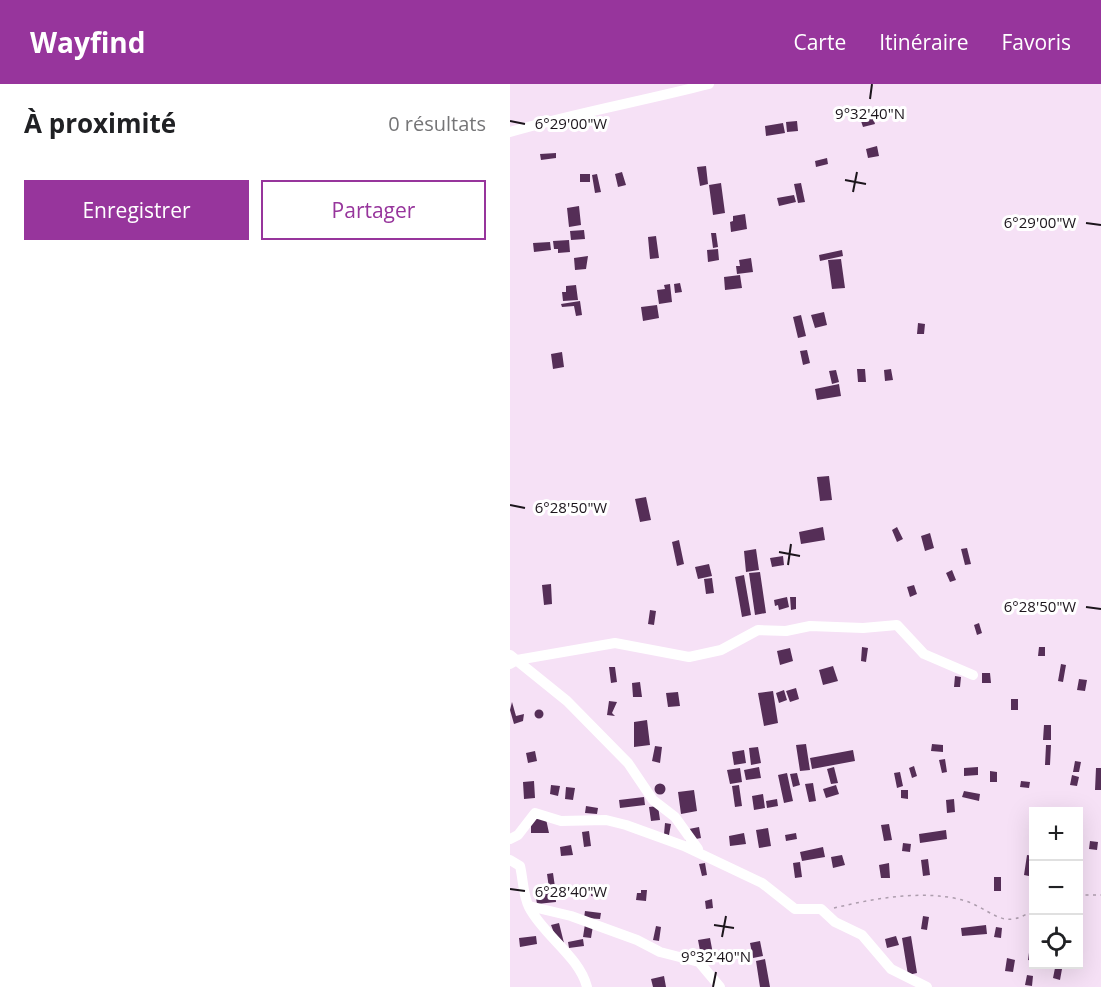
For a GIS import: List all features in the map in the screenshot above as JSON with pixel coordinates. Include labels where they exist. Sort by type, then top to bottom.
[{"type":"street","points":[[510,132],[580,112],[656,98],[709,84]]},
{"type":"street","points":[[512,660],[615,643],[689,657],[721,650],[758,630],[786,631],[810,626],[863,628],[897,625],[924,654],[973,675]]},
{"type":"street","points":[[512,660],[567,700],[628,763],[653,800],[675,817],[687,838],[705,856]]},
{"type":"street","points":[[510,839],[518,835],[536,813],[561,821],[606,820],[626,825],[684,846],[762,883],[795,909],[821,909],[834,922],[862,935],[891,969],[927,987]]},
{"type":"street","points":[[510,860],[520,866],[529,906],[561,950],[583,973],[587,987]]},
{"type":"street","points":[[529,906],[560,912],[628,936],[660,952],[699,962],[720,987]]},
{"type":"path","points":[[1083,895],[1101,895]]},
{"type":"path","points":[[821,909],[872,898],[939,896],[970,902],[1000,920],[1024,916],[1029,912]]},
{"type":"building","points":[[872,114],[875,124],[863,127],[860,118]]},
{"type":"building","points":[[797,121],[798,131],[787,132],[786,122]]},
{"type":"building","points":[[783,123],[785,133],[766,136],[765,126]]},
{"type":"building","points":[[877,146],[879,156],[868,158],[866,149]]},
{"type":"building","points":[[556,153],[556,158],[541,160],[540,154]]},
{"type":"building","points":[[827,158],[828,164],[816,167],[815,161]]},
{"type":"building","points":[[706,166],[708,184],[700,186],[697,167]]},
{"type":"building","points":[[622,172],[626,185],[618,187],[615,174]]},
{"type":"building","points":[[580,174],[590,174],[590,182],[580,182]]},
{"type":"building","points":[[597,174],[601,192],[595,193],[592,175]]},
{"type":"building","points":[[721,183],[725,213],[713,215],[709,185]]},
{"type":"building","points":[[801,183],[805,202],[798,203],[794,184]]},
{"type":"building","points":[[794,195],[796,202],[779,206],[777,198]]},
{"type":"building","points":[[579,206],[581,225],[569,227],[567,208]]},
{"type":"building","points":[[745,214],[747,229],[731,232],[730,222],[733,221],[733,216]]},
{"type":"building","points":[[584,230],[585,239],[571,240],[570,231]]},
{"type":"building","points":[[711,233],[716,233],[718,247],[713,248]]},
{"type":"building","points":[[656,236],[659,258],[650,259],[648,237]]},
{"type":"building","points":[[569,240],[570,252],[558,253],[558,249],[554,249],[553,241]]},
{"type":"building","points":[[550,242],[551,250],[534,252],[533,243]]},
{"type":"building","points":[[718,249],[719,260],[708,262],[707,250]]},
{"type":"building","points":[[842,250],[843,256],[820,261],[819,255]]},
{"type":"building","points":[[588,256],[586,269],[575,270],[574,258]]},
{"type":"building","points":[[751,258],[753,272],[737,274],[736,266],[740,266],[739,260]]},
{"type":"building","points":[[841,259],[845,288],[832,289],[828,260]]},
{"type":"building","points":[[740,275],[742,288],[725,290],[724,277]]},
{"type":"building","points":[[680,283],[682,292],[675,293],[674,284]]},
{"type":"building","points":[[670,284],[672,302],[659,304],[657,290],[665,289],[664,285]]},
{"type":"building","points":[[576,285],[578,300],[563,301],[562,292],[566,292],[566,286]]},
{"type":"building","points":[[580,301],[582,315],[576,316],[574,306],[562,307],[561,304]]},
{"type":"building","points":[[657,305],[659,318],[643,321],[641,307]]},
{"type":"building","points":[[824,312],[827,325],[815,328],[811,315]]},
{"type":"building","points":[[801,315],[806,336],[798,338],[793,317]]},
{"type":"building","points":[[918,323],[925,324],[924,334],[917,334]]},
{"type":"building","points":[[807,350],[810,363],[803,365],[800,351]]},
{"type":"building","points":[[562,352],[564,367],[553,369],[551,354]]},
{"type":"building","points":[[857,369],[865,369],[866,382],[858,382]]},
{"type":"building","points":[[891,369],[893,380],[885,381],[884,370]]},
{"type":"building","points":[[836,370],[839,382],[832,384],[829,371]]},
{"type":"building","points":[[839,384],[841,396],[817,400],[815,389]]},
{"type":"building","points":[[829,476],[832,500],[820,501],[817,477]]},
{"type":"building","points":[[646,497],[651,520],[640,522],[635,499]]},
{"type":"building","points":[[823,527],[825,540],[801,544],[799,532]]},
{"type":"building","points":[[897,527],[903,539],[897,542],[892,530]]},
{"type":"building","points":[[930,533],[934,548],[925,551],[921,536]]},
{"type":"building","points":[[679,540],[684,564],[677,566],[672,542]]},
{"type":"building","points":[[967,548],[971,564],[965,565],[961,549]]},
{"type":"building","points":[[756,549],[759,570],[746,572],[744,551]]},
{"type":"building","points":[[783,556],[784,565],[772,567],[770,558]]},
{"type":"building","points":[[709,564],[712,576],[698,579],[695,567]]},
{"type":"building","points":[[952,570],[956,580],[950,582],[946,573]]},
{"type":"building","points":[[760,572],[766,613],[755,615],[749,573]]},
{"type":"building","points":[[744,575],[751,615],[742,617],[735,577]]},
{"type":"building","points":[[712,578],[714,593],[706,594],[704,579]]},
{"type":"building","points":[[551,584],[552,604],[544,605],[542,585]]},
{"type":"building","points":[[914,585],[917,594],[910,597],[907,587]]},
{"type":"building","points":[[787,597],[789,607],[779,610],[774,600]]},
{"type":"building","points":[[790,597],[796,597],[796,609],[791,610]]},
{"type":"building","points":[[650,610],[656,611],[654,625],[648,624]]},
{"type":"building","points":[[979,623],[982,633],[977,635],[974,625]]},
{"type":"building","points":[[862,647],[868,648],[866,662],[861,661]]},
{"type":"building","points":[[1039,647],[1045,647],[1045,656],[1038,656]]},
{"type":"building","points":[[790,648],[793,661],[780,665],[777,651]]},
{"type":"building","points":[[1061,664],[1066,665],[1063,682],[1058,681]]},
{"type":"building","points":[[833,666],[838,681],[823,685],[819,670]]},
{"type":"building","points":[[609,667],[615,667],[617,682],[611,683]]},
{"type":"building","points":[[982,673],[990,673],[991,683],[982,683]]},
{"type":"building","points":[[955,676],[961,677],[960,687],[954,687]]},
{"type":"building","points":[[1079,679],[1087,680],[1085,691],[1077,690]]},
{"type":"building","points":[[640,682],[642,697],[633,697],[632,683]]},
{"type":"building","points":[[796,688],[799,699],[790,702],[786,691]]},
{"type":"building","points":[[784,690],[787,700],[779,703],[776,693]]},
{"type":"building","points":[[773,691],[778,723],[764,726],[758,693]]},
{"type":"building","points":[[678,692],[680,706],[668,707],[666,693]]},
{"type":"building","points":[[1011,699],[1018,699],[1018,710],[1011,710]]},
{"type":"building","points":[[609,701],[617,702],[612,713],[615,716],[607,715]]},
{"type":"building","points":[[512,702],[516,716],[524,714],[523,721],[514,724],[510,710]]},
{"type":"building","points":[[539,709],[544,714],[539,719],[534,714]]},
{"type":"building","points":[[647,720],[650,745],[634,747],[634,722]]},
{"type":"building","points":[[1044,725],[1051,725],[1051,740],[1043,740]]},
{"type":"building","points":[[806,744],[810,770],[800,771],[796,745]]},
{"type":"building","points":[[932,744],[943,745],[943,752],[931,751]]},
{"type":"building","points":[[1046,745],[1051,745],[1050,765],[1045,765]]},
{"type":"building","points":[[655,746],[662,747],[660,763],[652,761]]},
{"type":"building","points":[[758,747],[761,763],[751,765],[749,748]]},
{"type":"building","points":[[744,750],[746,763],[734,765],[732,752]]},
{"type":"building","points":[[853,750],[855,761],[812,769],[810,758]]},
{"type":"building","points":[[535,751],[537,761],[528,763],[526,753]]},
{"type":"building","points":[[945,759],[947,772],[942,773],[939,760]]},
{"type":"building","points":[[1075,761],[1081,762],[1079,772],[1073,772]]},
{"type":"building","points":[[914,766],[917,776],[912,778],[909,768]]},
{"type":"building","points":[[759,767],[761,778],[746,780],[744,770]]},
{"type":"building","points":[[834,767],[838,783],[831,784],[827,769]]},
{"type":"building","points":[[978,767],[978,775],[964,776],[964,768]]},
{"type":"building","points":[[740,768],[742,782],[730,784],[727,770]]},
{"type":"building","points":[[1096,768],[1101,768],[1101,790],[1095,790]]},
{"type":"building","points":[[990,771],[997,772],[997,782],[990,782]]},
{"type":"building","points":[[900,772],[903,786],[897,788],[894,773]]},
{"type":"building","points":[[787,773],[793,801],[784,803],[778,775]]},
{"type":"building","points":[[797,773],[800,785],[793,787],[790,774]]},
{"type":"building","points":[[1072,775],[1079,777],[1077,786],[1070,785]]},
{"type":"building","points":[[534,781],[535,798],[524,799],[523,782]]},
{"type":"building","points":[[1021,781],[1030,782],[1029,788],[1020,787]]},
{"type":"building","points":[[660,783],[666,789],[660,795],[654,789]]},
{"type":"building","points":[[813,783],[816,801],[809,802],[805,784]]},
{"type":"building","points":[[551,785],[560,786],[558,796],[550,794]]},
{"type":"building","points":[[739,785],[742,806],[735,807],[732,786]]},
{"type":"building","points":[[836,785],[839,794],[826,798],[823,789]]},
{"type":"building","points":[[566,787],[575,788],[573,800],[565,799]]},
{"type":"building","points":[[694,790],[697,811],[681,814],[678,792]]},
{"type":"building","points":[[901,790],[908,790],[908,799],[901,798]]},
{"type":"building","points":[[964,791],[980,794],[979,801],[962,797]]},
{"type":"building","points":[[763,794],[765,808],[754,810],[752,796]]},
{"type":"building","points":[[644,797],[645,805],[620,808],[619,800]]},
{"type":"building","points":[[777,799],[778,806],[767,808],[766,801]]},
{"type":"building","points":[[954,799],[955,812],[947,813],[946,800]]},
{"type":"building","points":[[586,806],[598,808],[597,814],[585,813]]},
{"type":"building","points":[[658,806],[660,820],[651,821],[649,807]]},
{"type":"building","points":[[531,819],[546,819],[549,833],[531,833]]},
{"type":"building","points":[[665,823],[671,824],[669,835],[664,834]]},
{"type":"building","points":[[889,824],[892,840],[884,841],[881,825]]},
{"type":"building","points":[[699,827],[701,838],[686,841],[684,830]]},
{"type":"building","points":[[768,828],[771,846],[759,848],[756,830]]},
{"type":"building","points":[[946,830],[947,839],[920,843],[919,834]]},
{"type":"building","points":[[589,831],[591,846],[584,847],[582,832]]},
{"type":"building","points":[[744,833],[746,844],[730,846],[729,836]]},
{"type":"building","points":[[796,833],[797,839],[786,841],[785,835]]},
{"type":"building","points":[[1090,841],[1098,842],[1097,850],[1089,849]]},
{"type":"building","points":[[903,843],[911,844],[910,852],[902,851]]},
{"type":"building","points":[[571,845],[573,855],[561,856],[560,847]]},
{"type":"building","points":[[823,847],[825,857],[802,861],[800,852]]},
{"type":"building","points":[[842,855],[845,865],[833,868],[831,857]]},
{"type":"building","points":[[1027,855],[1029,855],[1029,876],[1024,875]]},
{"type":"building","points":[[928,859],[930,875],[923,876],[921,860]]},
{"type":"building","points":[[800,862],[802,877],[795,878],[793,863]]},
{"type":"building","points":[[705,863],[707,875],[702,876],[699,864]]},
{"type":"building","points":[[889,863],[890,878],[881,878],[879,865]]},
{"type":"building","points":[[553,873],[555,887],[549,888],[547,874]]},
{"type":"building","points":[[994,877],[1001,877],[1001,891],[994,891]]},
{"type":"building","points":[[592,886],[599,887],[598,897],[591,896]]},
{"type":"building","points":[[555,890],[556,902],[537,904],[535,892]]},
{"type":"building","points":[[641,890],[647,890],[646,901],[636,900],[637,893],[641,893]]},
{"type":"building","points":[[712,899],[713,908],[706,909],[705,901]]},
{"type":"building","points":[[585,911],[601,913],[600,919],[584,918]]},
{"type":"building","points":[[923,916],[929,917],[927,930],[921,929]]},
{"type":"building","points":[[559,923],[564,943],[554,933],[551,925]]},
{"type":"building","points":[[585,924],[593,926],[591,938],[583,937]]},
{"type":"building","points":[[986,925],[987,934],[962,936],[961,928]]},
{"type":"building","points":[[656,926],[661,927],[659,941],[653,940]]},
{"type":"building","points":[[996,927],[1002,928],[1001,938],[994,937]]},
{"type":"building","points":[[536,936],[537,944],[520,947],[519,938]]},
{"type":"building","points":[[896,936],[899,945],[887,948],[885,939]]},
{"type":"building","points":[[911,936],[917,973],[908,975],[902,938]]},
{"type":"building","points":[[710,938],[713,954],[701,956],[698,940]]},
{"type":"building","points":[[583,939],[584,946],[569,948],[568,942]]},
{"type":"building","points":[[760,941],[763,956],[753,958],[750,943]]},
{"type":"building","points":[[751,955],[752,961],[740,963],[739,958]]},
{"type":"building","points":[[1007,958],[1015,960],[1013,972],[1005,971]]},
{"type":"building","points":[[765,959],[770,987],[760,987],[756,961]]},
{"type":"building","points":[[1055,969],[1062,969],[1060,980],[1053,978]]},
{"type":"building","points":[[1027,975],[1033,976],[1032,986],[1025,985]]},
{"type":"building","points":[[664,976],[666,987],[653,987],[651,979]]}]
